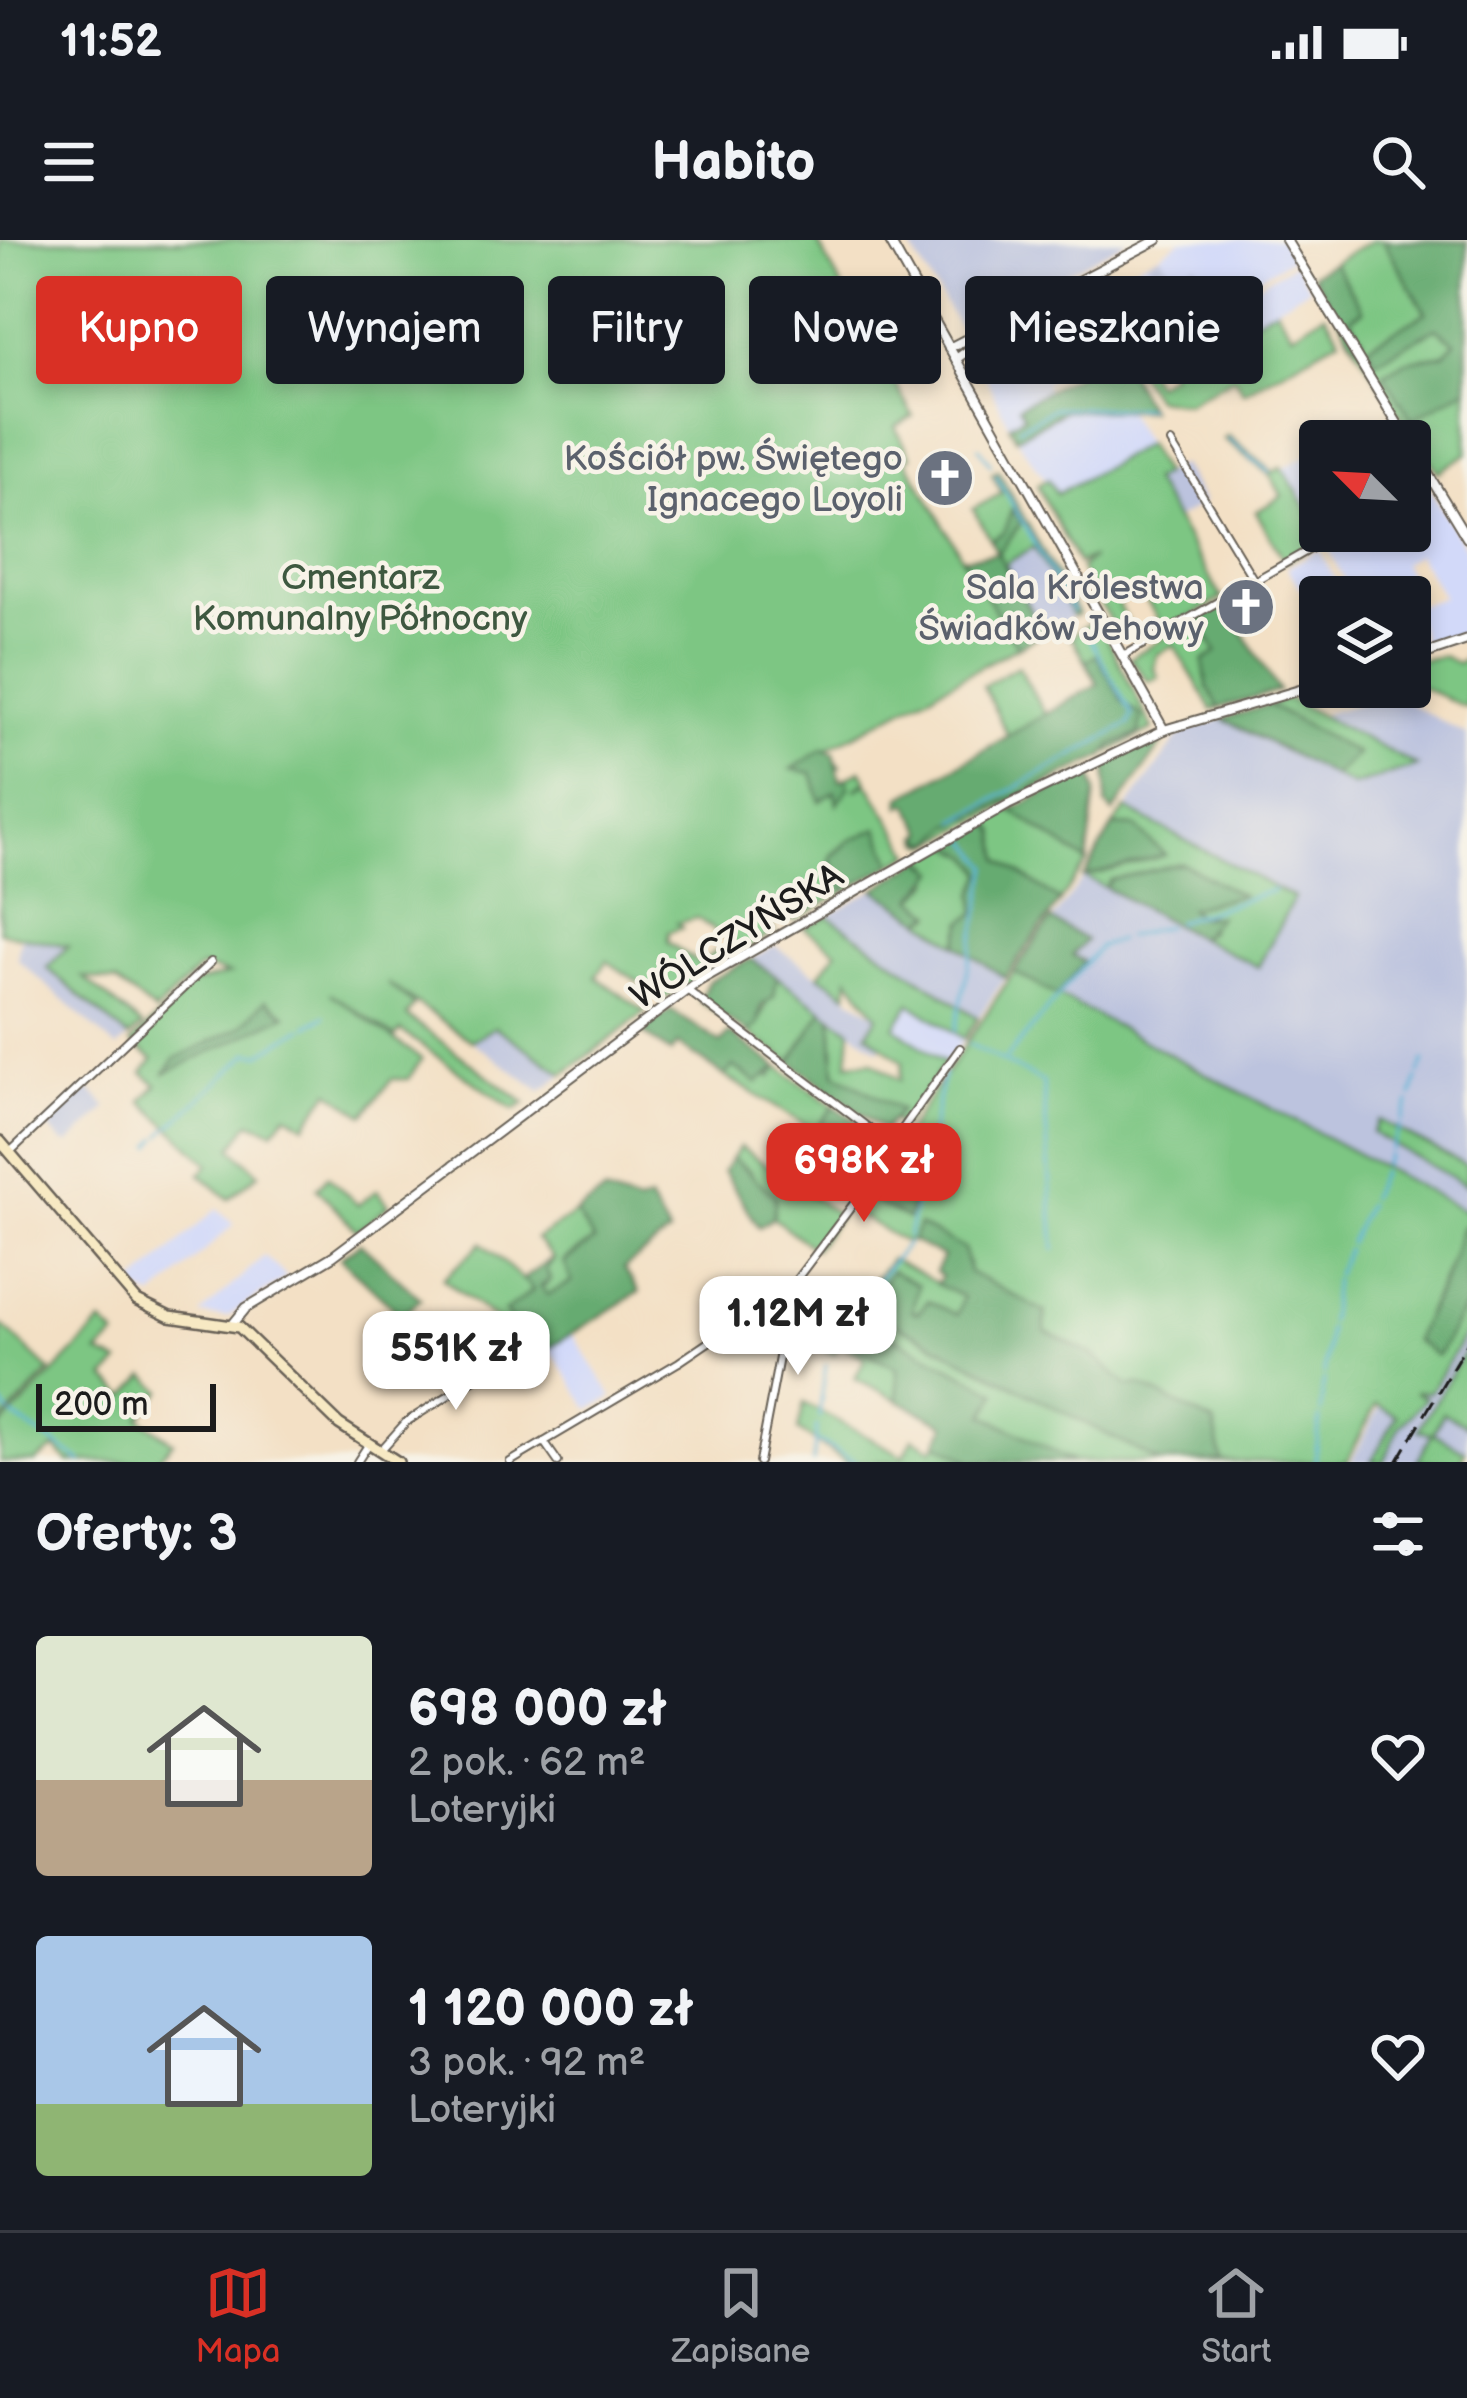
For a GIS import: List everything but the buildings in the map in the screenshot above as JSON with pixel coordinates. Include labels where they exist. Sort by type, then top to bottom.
[{"type":"main road","points":[[0,1141],[104,1268],[145,1307],[170,1317],[233,1324],[329,1416],[398,1462]]},
{"type":"street","points":[[889,240],[1164,730]]},
{"type":"street","points":[[1091,276],[1157,240]]},
{"type":"street","points":[[1286,240],[1396,420]]},
{"type":"street","points":[[950,348],[965,341]]},
{"type":"street","points":[[956,359],[965,353]]},
{"type":"street","points":[[1171,443],[1255,582]]},
{"type":"street","points":[[1432,481],[1467,538]]},
{"type":"street","points":[[1124,656],[1306,552]]},
{"type":"street","points":[[1431,651],[1467,640]]},
{"type":"street","name":"WÓLCZYŃSKA","points":[[233,1324],[246,1308],[333,1256],[687,990],[1008,805],[1164,730],[1299,690]]},
{"type":"street","points":[[10,1153],[211,962]]},
{"type":"street","points":[[687,990],[891,1144]]},
{"type":"street","points":[[510,1462],[679,1362],[793,1284],[879,1170],[891,1144],[960,1048]]},
{"type":"street","points":[[758,1462],[793,1284]]},
{"type":"street","points":[[381,1450],[406,1422],[513,1355]]},
{"type":"street","points":[[544,1442],[558,1462]]},
{"type":"street","points":[[357,1462],[369,1443]]},
{"type":"shaded area","points":[[906,240],[1128,240],[1060,276],[965,276],[965,326],[960,329],[941,298],[941,276],[928,276]]},
{"type":"shaded area","points":[[1181,240],[1281,240],[1292,258],[1261,276],[1174,276],[1160,254]]},
{"type":"shaded area","points":[[1160,254],[1174,275],[1196,263],[1204,276],[1157,276],[1147,260]]},
{"type":"shaded area","points":[[1147,260],[1157,276],[1123,276]]},
{"type":"shaded area","points":[[1295,263],[1309,288],[1263,314],[1263,281]]},
{"type":"shaded area","points":[[989,384],[1045,384],[1047,390],[1020,406],[1024,416],[1009,425]]},
{"type":"shaded area","points":[[1124,408],[1146,444],[1056,494],[1016,438],[1065,410]]},
{"type":"shaded area","points":[[1299,460],[1299,495],[1283,469]]},
{"type":"shaded area","points":[[1181,464],[1204,503],[1175,520],[1151,481]]},
{"type":"shaded area","points":[[1431,490],[1467,551],[1467,635],[1431,646],[1431,601],[1443,597],[1417,554],[1402,563],[1409,576],[1342,576],[1330,552],[1431,552]]},
{"type":"shaded area","points":[[1034,547],[1073,616],[1043,633],[1004,565]]},
{"type":"shaded area","points":[[1320,552],[1333,576],[1299,576],[1299,585],[1287,568]]},
{"type":"shaded area","points":[[1344,708],[1418,708],[1467,735],[1467,1166],[1380,1120],[1372,1133],[1467,1186],[1465,1212],[1014,972],[1084,877],[1219,948],[1294,898],[1126,809],[1177,739],[1187,730],[1223,719],[1353,786],[1415,766],[1320,715]]},
{"type":"shaded area","points":[[875,889],[1005,978],[978,1018],[828,916]]},
{"type":"shaded area","points":[[21,936],[69,946],[48,968],[129,1038],[117,1048],[17,959]]},
{"type":"shaded area","points":[[775,946],[878,1016],[868,1033],[883,1043],[879,1050],[751,959]]},
{"type":"shaded area","points":[[911,1002],[964,1039],[945,1063],[895,1027]]},
{"type":"shaded area","points":[[495,1027],[564,1074],[541,1091],[471,1041]]},
{"type":"shaded area","points":[[87,1087],[108,1107],[69,1144],[62,1142],[46,1124]]},
{"type":"shaded area","points":[[217,1208],[234,1224],[154,1298],[131,1287]]},
{"type":"shaded area","points":[[264,1256],[287,1277],[227,1317],[200,1315]]},
{"type":"shaded area","points":[[1467,1304],[1467,1370],[1443,1413],[1467,1426],[1467,1452],[1433,1434],[1417,1462],[1351,1462],[1380,1406],[1416,1390]]},
{"type":"shaded area","points":[[573,1335],[613,1397],[589,1409],[549,1348]]},
{"type":"green space","name":"Cmentarz Komunalny Północny","points":[[0,240],[816,240],[836,276],[749,276],[749,384],[895,384],[913,416],[895,427],[911,456],[906,460],[962,557],[998,554],[1021,523],[1012,510],[1004,532],[991,540],[973,509],[1002,493],[992,474],[998,471],[1078,614],[1073,616],[1034,547],[1005,564],[1043,633],[826,750],[841,766],[835,770],[840,781],[861,770],[867,780],[854,790],[868,783],[912,854],[893,864],[882,839],[849,841],[832,855],[830,868],[846,891],[794,921],[777,903],[758,903],[775,932],[742,950],[697,918],[677,923],[682,928],[669,932],[668,942],[700,964],[716,951],[727,959],[664,999],[607,961],[596,977],[646,1012],[564,1074],[495,1027],[471,1041],[387,983],[414,1005],[407,1016],[525,1103],[514,1110],[401,1031],[395,1037],[330,993],[422,1059],[408,1079],[392,1079],[364,1115],[330,1091],[305,1125],[287,1114],[273,1131],[250,1122],[232,1148],[259,1173],[229,1199],[200,1174],[209,1164],[142,1101],[157,1085],[143,1073],[153,1059],[131,1043],[192,984],[229,974],[201,967],[155,1012],[116,982],[83,977],[142,1026],[129,1038],[47,968],[68,946],[0,932]]},
{"type":"green space","points":[[1373,240],[1383,240],[1426,313],[1368,346],[1376,360],[1436,328],[1455,342],[1412,420],[1404,420],[1354,344],[1362,338],[1350,318],[1362,311],[1333,262]]},
{"type":"green space","points":[[1383,240],[1467,242],[1467,388],[1412,420],[1383,374],[1406,361],[1445,354],[1455,342],[1436,328],[1376,361],[1367,346],[1426,313]]},
{"type":"green space","points":[[1333,262],[1363,310],[1351,318],[1363,339],[1354,344],[1312,274]]},
{"type":"green space","points":[[1276,308],[1292,333],[1325,313],[1340,338],[1263,381],[1263,315]]},
{"type":"green space","points":[[1059,384],[1135,384],[1149,410],[1065,410],[1016,438],[1009,425],[1024,416],[1019,406]]},
{"type":"green space","points":[[1145,384],[1221,384],[1186,403],[1154,398]]},
{"type":"green space","points":[[1467,388],[1467,454],[1438,472],[1431,461],[1431,420],[1412,420]]},
{"type":"green space","points":[[1228,436],[1273,472],[1282,467],[1299,495],[1302,552],[1285,562],[1256,512],[1282,496],[1270,475],[1224,439]]},
{"type":"green space","points":[[1146,444],[1163,474],[1152,481],[1222,598],[1165,631],[1140,590],[1118,603],[1130,626],[1117,633],[1080,569],[1092,558],[1078,564],[1037,485],[1048,479],[1057,494]]},
{"type":"green space","points":[[1012,509],[1021,523],[998,554],[1043,633],[1018,647],[962,558],[997,553],[991,540],[1004,532]]},
{"type":"green space","points":[[1225,603],[1279,691],[1219,708],[1207,686],[1203,661],[1217,652],[1196,619]]},
{"type":"green space","points":[[1196,619],[1217,653],[1204,661],[1207,686],[1219,708],[1212,710],[1174,645],[1157,655],[1154,668],[1159,677],[1149,682],[1130,658]]},
{"type":"green space","points":[[1092,622],[1100,625],[1153,729],[930,845],[923,843],[920,836],[925,832],[908,803],[901,806],[901,798],[1008,736],[983,686],[1018,666],[1045,714],[1098,684],[1072,637],[1068,638]]},
{"type":"green space","points":[[1097,655],[1123,702],[1142,716],[1139,734],[1112,745],[1103,757],[951,826],[933,842],[923,840],[925,832],[908,803],[901,806],[901,798],[1098,684],[1086,661]]},
{"type":"green space","points":[[1443,656],[1457,664],[1467,658],[1467,708],[1431,692],[1431,658]]},
{"type":"green space","points":[[1289,699],[1417,766],[1353,786],[1333,776],[1356,753],[1268,705]]},
{"type":"green space","points":[[1268,705],[1357,754],[1333,776],[1223,719]]},
{"type":"green space","points":[[1160,738],[1163,743],[1113,813],[1106,805],[1107,763]]},
{"type":"green space","points":[[823,749],[834,753],[840,780],[847,778],[849,787],[837,805],[835,792],[820,801],[812,773],[792,769]]},
{"type":"green space","points":[[1091,771],[1096,792],[1087,862],[1011,810]]},
{"type":"green space","points":[[1126,809],[1294,898],[1258,967],[1199,938],[1209,931],[1208,913],[1199,917],[1189,908],[1241,895],[1182,863],[1110,880],[1106,888],[1084,877],[1165,855],[1135,827],[1113,826]]},
{"type":"green space","points":[[1011,810],[1087,862],[1060,901],[1001,860],[988,822]]},
{"type":"green space","points":[[988,822],[996,830],[1001,860],[1060,901],[1005,978],[957,945],[964,921],[976,913],[975,894],[984,873],[972,857],[949,844]]},
{"type":"green space","points":[[1113,826],[1135,827],[1165,855],[1084,877]]},
{"type":"green space","points":[[878,828],[893,864],[846,891],[830,859],[849,841]]},
{"type":"green space","points":[[949,844],[972,857],[984,872],[976,891],[976,913],[964,922],[957,945],[923,921],[933,915],[914,899],[932,882],[932,865],[922,860]]},
{"type":"green space","points":[[921,860],[937,871],[914,898],[933,913],[923,921],[875,889]]},
{"type":"green space","points":[[1182,863],[1241,895],[1189,908],[1198,917],[1219,916],[1199,938],[1106,888],[1110,880]]},
{"type":"green space","points":[[828,916],[978,1018],[964,1039],[910,1003],[895,1027],[945,1063],[902,1127],[893,1121],[899,1110],[835,1073],[832,1017],[851,1030],[848,1063],[872,1061],[900,1080],[903,1062],[867,1033],[878,1016],[849,977],[847,994],[819,975],[837,951],[804,928]]},
{"type":"green space","points":[[1051,920],[1086,940],[1072,955],[1084,962],[1057,996],[1014,972]]},
{"type":"green space","points":[[751,959],[777,977],[774,997],[761,1006],[758,1025],[748,1033],[699,1001],[708,982]]},
{"type":"green space","points":[[1014,972],[1465,1211],[1467,1206],[1467,1227],[1414,1340],[1437,1355],[1467,1304],[1467,1331],[1430,1392],[1415,1392],[1426,1398],[1399,1427],[1384,1462],[1371,1462],[1397,1416],[1376,1405],[1347,1462],[1222,1462],[1214,1423],[1128,1387],[1093,1355],[1044,1331],[1045,1312],[968,1272],[968,1262],[919,1225],[912,1241],[904,1242],[853,1212],[868,1190],[870,1200],[907,1219],[920,1167],[893,1152]]},
{"type":"green space","points":[[777,977],[823,1010],[791,1062],[748,1033],[758,1024]]},
{"type":"green space","points":[[266,1000],[286,1015],[164,1074],[175,1059],[241,1027]]},
{"type":"green space","points":[[671,1010],[721,1043],[729,1033],[778,1067],[757,1083],[733,1066],[725,1076],[678,1044],[671,1053],[641,1031]]},
{"type":"green space","points":[[823,1010],[832,1017],[835,1073],[900,1110],[884,1130],[791,1062]]},
{"type":"green space","points":[[732,1066],[771,1077],[778,1067],[834,1106],[815,1131],[725,1076]]},
{"type":"green space","points":[[834,1106],[866,1127],[855,1142],[880,1162],[873,1171],[815,1131]]},
{"type":"green space","points":[[1379,1120],[1467,1166],[1467,1186],[1372,1133]]},
{"type":"green space","points":[[740,1147],[840,1216],[814,1249],[773,1218],[750,1171],[732,1158]]},
{"type":"green space","points":[[893,1152],[921,1166],[908,1219],[870,1200],[868,1190]]},
{"type":"green space","points":[[732,1158],[776,1197],[773,1218],[759,1227],[723,1171]]},
{"type":"green space","points":[[328,1176],[358,1205],[377,1190],[389,1205],[357,1231],[317,1188]]},
{"type":"green space","points":[[604,1193],[638,1204],[649,1200],[669,1234],[624,1268],[639,1292],[549,1348],[531,1321],[517,1330],[505,1311],[533,1290],[523,1279],[553,1258],[546,1269],[550,1280],[541,1286],[547,1295],[572,1282],[564,1262],[594,1241],[576,1213]]},
{"type":"green space","points":[[576,1213],[594,1241],[566,1259],[572,1282],[548,1296],[541,1286],[547,1284],[546,1269],[554,1259],[536,1239]]},
{"type":"green space","points":[[919,1225],[964,1249],[969,1272],[1045,1312],[1045,1331],[1093,1355],[1128,1386],[1140,1385],[1214,1423],[1222,1462],[1160,1462],[873,1312],[866,1306],[891,1271],[918,1285],[912,1311],[918,1313],[928,1301],[957,1315],[963,1297],[936,1284],[941,1276],[935,1272],[943,1257],[912,1241]]},
{"type":"green space","points":[[1462,1227],[1467,1227],[1467,1304],[1437,1356],[1414,1340],[1444,1281]]},
{"type":"green space","points":[[360,1243],[421,1299],[401,1315],[340,1258]]},
{"type":"green space","points":[[482,1243],[534,1290],[531,1320],[539,1332],[512,1349],[495,1319],[443,1279]]},
{"type":"green space","points":[[891,1259],[963,1297],[956,1316],[928,1301],[917,1313],[911,1311],[918,1285],[866,1307],[1160,1462],[1074,1462],[984,1415],[997,1392],[847,1313]]},
{"type":"green space","points":[[797,1286],[997,1392],[985,1415],[1074,1462],[973,1462],[937,1443],[946,1425],[898,1400],[897,1368],[842,1340],[847,1330],[794,1302]]},
{"type":"green space","points":[[791,1313],[897,1368],[898,1400],[855,1378],[865,1358],[840,1345],[834,1354],[788,1333]]},
{"type":"green space","points":[[102,1323],[116,1336],[99,1354],[120,1363],[106,1378],[126,1397],[146,1376],[163,1391],[140,1418],[173,1442],[155,1462],[68,1462],[55,1448],[36,1462],[0,1462],[0,1428]]},
{"type":"green space","points":[[0,1327],[50,1371],[0,1424]]},
{"type":"green space","points":[[1467,1347],[1467,1426],[1443,1413],[1433,1433],[1465,1451],[1460,1462],[1417,1462],[1432,1434],[1418,1430]]},
{"type":"green space","points":[[804,1403],[904,1456],[913,1438],[933,1449],[937,1443],[973,1462],[846,1462],[798,1430]]},
{"type":"waterway","points":[[1019,428],[1054,408],[1147,408]]},
{"type":"waterway","points":[[1228,439],[1269,472]]},
{"type":"waterway","points":[[979,447],[991,465]]},
{"type":"waterway","points":[[996,475],[1073,611]]},
{"type":"waterway","points":[[956,821],[1129,724],[1132,714],[1087,633]]},
{"type":"waterway","points":[[955,1031],[989,866],[969,840]]},
{"type":"waterway","points":[[1176,922],[1274,890]]},
{"type":"waterway","points":[[1126,937],[1166,926]]},
{"type":"waterway","points":[[1006,1059],[1099,947],[1118,940]]},
{"type":"waterway","points":[[308,1026],[325,1016]]},
{"type":"waterway","points":[[171,1126],[249,1053],[260,1054],[303,1028]]},
{"type":"waterway","points":[[969,1044],[1043,1082],[1055,1250]]},
{"type":"waterway","points":[[1419,1073],[1424,1061]]},
{"type":"waterway","points":[[908,1237],[944,1074]]},
{"type":"waterway","points":[[1412,1096],[1417,1079]]},
{"type":"waterway","points":[[1402,1121],[1409,1103]]},
{"type":"waterway","points":[[1390,1150],[1400,1126]]},
{"type":"waterway","points":[[162,1135],[168,1128]]},
{"type":"waterway","points":[[152,1146],[158,1138]]},
{"type":"waterway","points":[[1383,1165],[1388,1155]]},
{"type":"waterway","points":[[1369,1198],[1381,1172]]},
{"type":"waterway","points":[[1349,1243],[1367,1204]]},
{"type":"waterway","points":[[859,1304],[907,1243]]},
{"type":"waterway","points":[[1336,1274],[1347,1249]]},
{"type":"waterway","points":[[1329,1322],[1334,1280]]},
{"type":"waterway","points":[[841,1325],[849,1316]]},
{"type":"waterway","points":[[1324,1374],[1329,1328]]},
{"type":"waterway","points":[[819,1417],[826,1365]]},
{"type":"waterway","points":[[1322,1391],[1324,1380]]},
{"type":"waterway","points":[[1321,1412],[1322,1394]]},
{"type":"waterway","points":[[0,1402],[9,1413]]},
{"type":"waterway","points":[[13,1416],[82,1462]]},
{"type":"waterway","points":[[1315,1462],[1320,1418]]},
{"type":"waterway","points":[[813,1462],[817,1426]]},
{"type":"waterway","points":[[819,1442],[856,1462]]},
{"type":"railway","points":[[1397,1462],[1467,1343]]},
{"type":"place","name":"Kościół pw. Świętego Ignacego Loyoli","points":[[945,478]]},
{"type":"place","name":"Sala Królestwa Świadków Jehowy","points":[[1246,607]]}]
